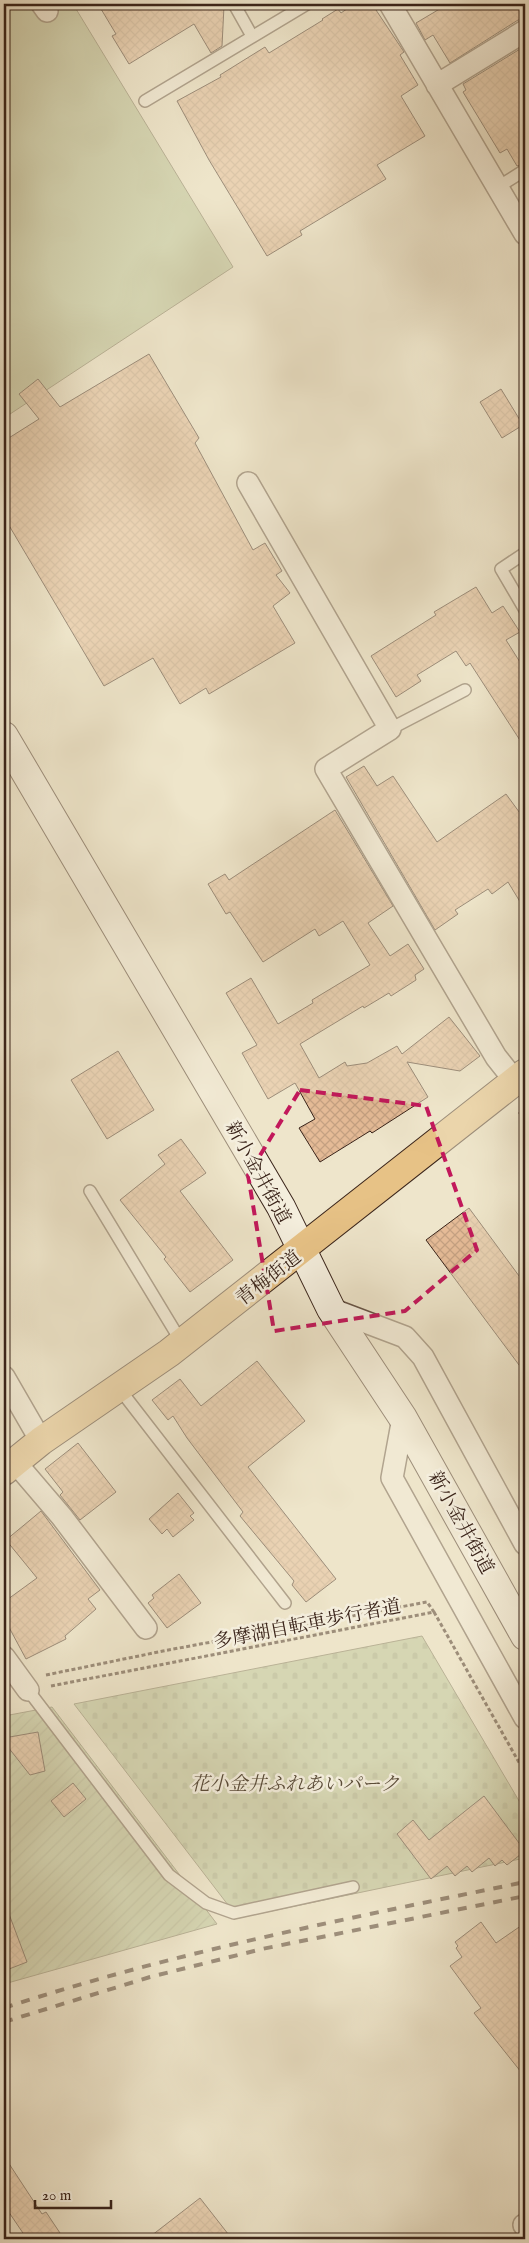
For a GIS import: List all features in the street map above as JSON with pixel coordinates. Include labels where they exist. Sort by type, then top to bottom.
[{"type":"main road","name":"新小金井街道","points":[[4,736],[281,1207],[331,1309],[403,1418],[525,1636]]},
{"type":"main road","name":"青梅街道","points":[[10,1467],[41,1442],[182,1343],[520,1077]]},
{"type":"street","points":[[390,4],[525,234]]},
{"type":"street","points":[[437,85],[525,31]]},
{"type":"street","points":[[248,483],[390,729],[326,769],[496,1057],[520,1077]]},
{"type":"street","points":[[331,1309],[405,1337],[423,1357],[525,1544]]},
{"type":"street","points":[[4,1377],[41,1442]]},
{"type":"street","points":[[403,1418],[392,1478],[525,1718]]},
{"type":"street","points":[[10,1467],[62,1517],[146,1628]]},
{"type":"street","points":[[4,1657],[24,1685]]},
{"type":"lane","points":[[234,4],[252,36]]},
{"type":"lane","points":[[145,101],[307,4]]},
{"type":"lane","points":[[498,188],[525,170]]},
{"type":"lane","points":[[525,553],[501,569],[525,610]]},
{"type":"lane","points":[[390,729],[465,690]]},
{"type":"lane","points":[[90,1191],[182,1343]]},
{"type":"lane","points":[[118,1387],[285,1603]]},
{"type":"lane","points":[[24,1685],[169,1876],[206,1903],[234,1913],[353,1888]]},
{"type":"path","points":[[519,1112],[525,1118]]},
{"type":"path","points":[[24,1685],[163,1651],[427,1602],[525,1772]]},
{"type":"path","name":"多摩湖自転車歩行者道","points":[[24,1685],[434,1612]]},
{"type":"highlighted area","points":[[300,1090],[426,1106],[477,1250],[405,1311],[274,1331],[248,1175]]},
{"type":"green space","points":[[4,4],[42,4],[47,11],[65,4],[73,4],[233,267],[4,418]]},
{"type":"green space","name":"花小金井ふれあいパーク","points":[[422,1636],[525,1811],[525,1858],[238,1918],[74,1704]]},
{"type":"green space","points":[[52,1707],[217,1924],[4,1984],[4,1716]]},
{"type":"building","points":[[98,4],[227,4],[224,6],[222,46],[211,53],[194,24],[129,64],[112,36],[116,34]]},
{"type":"building","points":[[354,4],[372,4],[404,52],[400,55],[418,85],[401,96],[425,136],[377,165],[386,179],[300,231],[302,235],[267,256],[209,160],[177,101],[221,77],[220,75],[265,47],[269,53],[338,9],[341,13]]},
{"type":"building","points":[[448,4],[525,4],[525,19],[518,20],[450,63],[433,35],[425,40],[416,23]]},
{"type":"building","points":[[525,46],[525,163],[517,166],[507,149],[500,153],[463,92],[466,90],[463,84]]},
{"type":"building","points":[[149,354],[199,438],[195,443],[253,550],[265,543],[282,571],[276,575],[290,593],[273,606],[295,643],[209,694],[206,688],[180,704],[153,658],[104,686],[4,517],[4,441],[39,419],[19,394],[38,379],[60,407]]},
{"type":"building","points":[[501,389],[523,425],[502,438],[480,402]]},
{"type":"building","points":[[476,587],[492,613],[503,606],[520,632],[506,640],[525,670],[525,748],[470,663],[466,666],[456,651],[417,675],[421,681],[396,697],[371,656],[436,615],[434,612]]},
{"type":"building","points":[[364,766],[377,786],[393,776],[437,842],[506,794],[525,820],[525,910],[508,882],[492,894],[488,889],[455,910],[458,914],[435,930],[346,777]]},
{"type":"building","points":[[335,810],[393,906],[368,923],[390,956],[408,944],[424,969],[415,975],[416,980],[391,996],[389,993],[364,1008],[363,1006],[300,1044],[319,1078],[345,1062],[347,1066],[367,1063],[397,1046],[402,1054],[449,1017],[480,1056],[460,1071],[407,1062],[428,1097],[372,1133],[370,1131],[320,1162],[299,1128],[315,1119],[295,1083],[268,1099],[242,1053],[257,1045],[226,993],[251,978],[278,1024],[313,1003],[312,1000],[370,965],[343,921],[319,936],[315,929],[263,962],[230,912],[226,914],[208,884],[225,874],[229,880]]},
{"type":"building","points":[[118,1051],[154,1110],[107,1139],[71,1080]]},
{"type":"building","points":[[181,1139],[206,1173],[180,1191],[233,1260],[190,1292],[164,1259],[166,1257],[120,1200],[165,1164],[158,1155]]},
{"type":"building","points":[[469,1208],[525,1284],[525,1373],[426,1240]]},
{"type":"building","points":[[257,1361],[305,1421],[248,1467],[336,1579],[306,1602],[292,1585],[294,1581],[240,1516],[243,1512],[187,1438],[173,1416],[168,1420],[152,1400],[180,1379],[201,1406]]},
{"type":"building","points":[[78,1443],[116,1492],[80,1520],[60,1495],[63,1492],[45,1469]]},
{"type":"building","points":[[178,1493],[194,1513],[190,1516],[194,1520],[173,1537],[167,1529],[162,1534],[149,1519]]},
{"type":"building","points":[[41,1511],[100,1590],[88,1599],[96,1609],[65,1636],[66,1639],[26,1659],[4,1618],[4,1602],[37,1578],[6,1540]]},
{"type":"building","points":[[179,1574],[201,1603],[167,1628],[148,1603],[154,1598],[152,1595]]},
{"type":"building","points":[[38,1732],[45,1771],[30,1775],[4,1742],[4,1738]]},
{"type":"building","points":[[73,1783],[86,1799],[64,1817],[51,1801]]},
{"type":"building","points":[[484,1796],[525,1851],[507,1865],[502,1860],[495,1866],[489,1858],[472,1872],[467,1866],[455,1876],[447,1866],[431,1879],[397,1834],[413,1820],[429,1840]]},
{"type":"building","points":[[4,1906],[6,1906],[27,1962],[4,1971]]},
{"type":"building","points":[[481,1922],[496,1943],[525,1923],[525,2077],[474,2013],[481,2008],[450,1966],[462,1957],[456,1948],[458,1946],[455,1942]]},
{"type":"building","points":[[4,2156],[42,2214],[46,2212],[64,2239],[27,2239],[4,2205]]},
{"type":"building","points":[[200,2198],[232,2239],[147,2239]]},
{"type":"railway","points":[[4,2008],[68,1988],[197,1953],[328,1923],[525,1882]]},
{"type":"railway","points":[[4,2022],[150,1977],[262,1949],[525,1896]]}]
